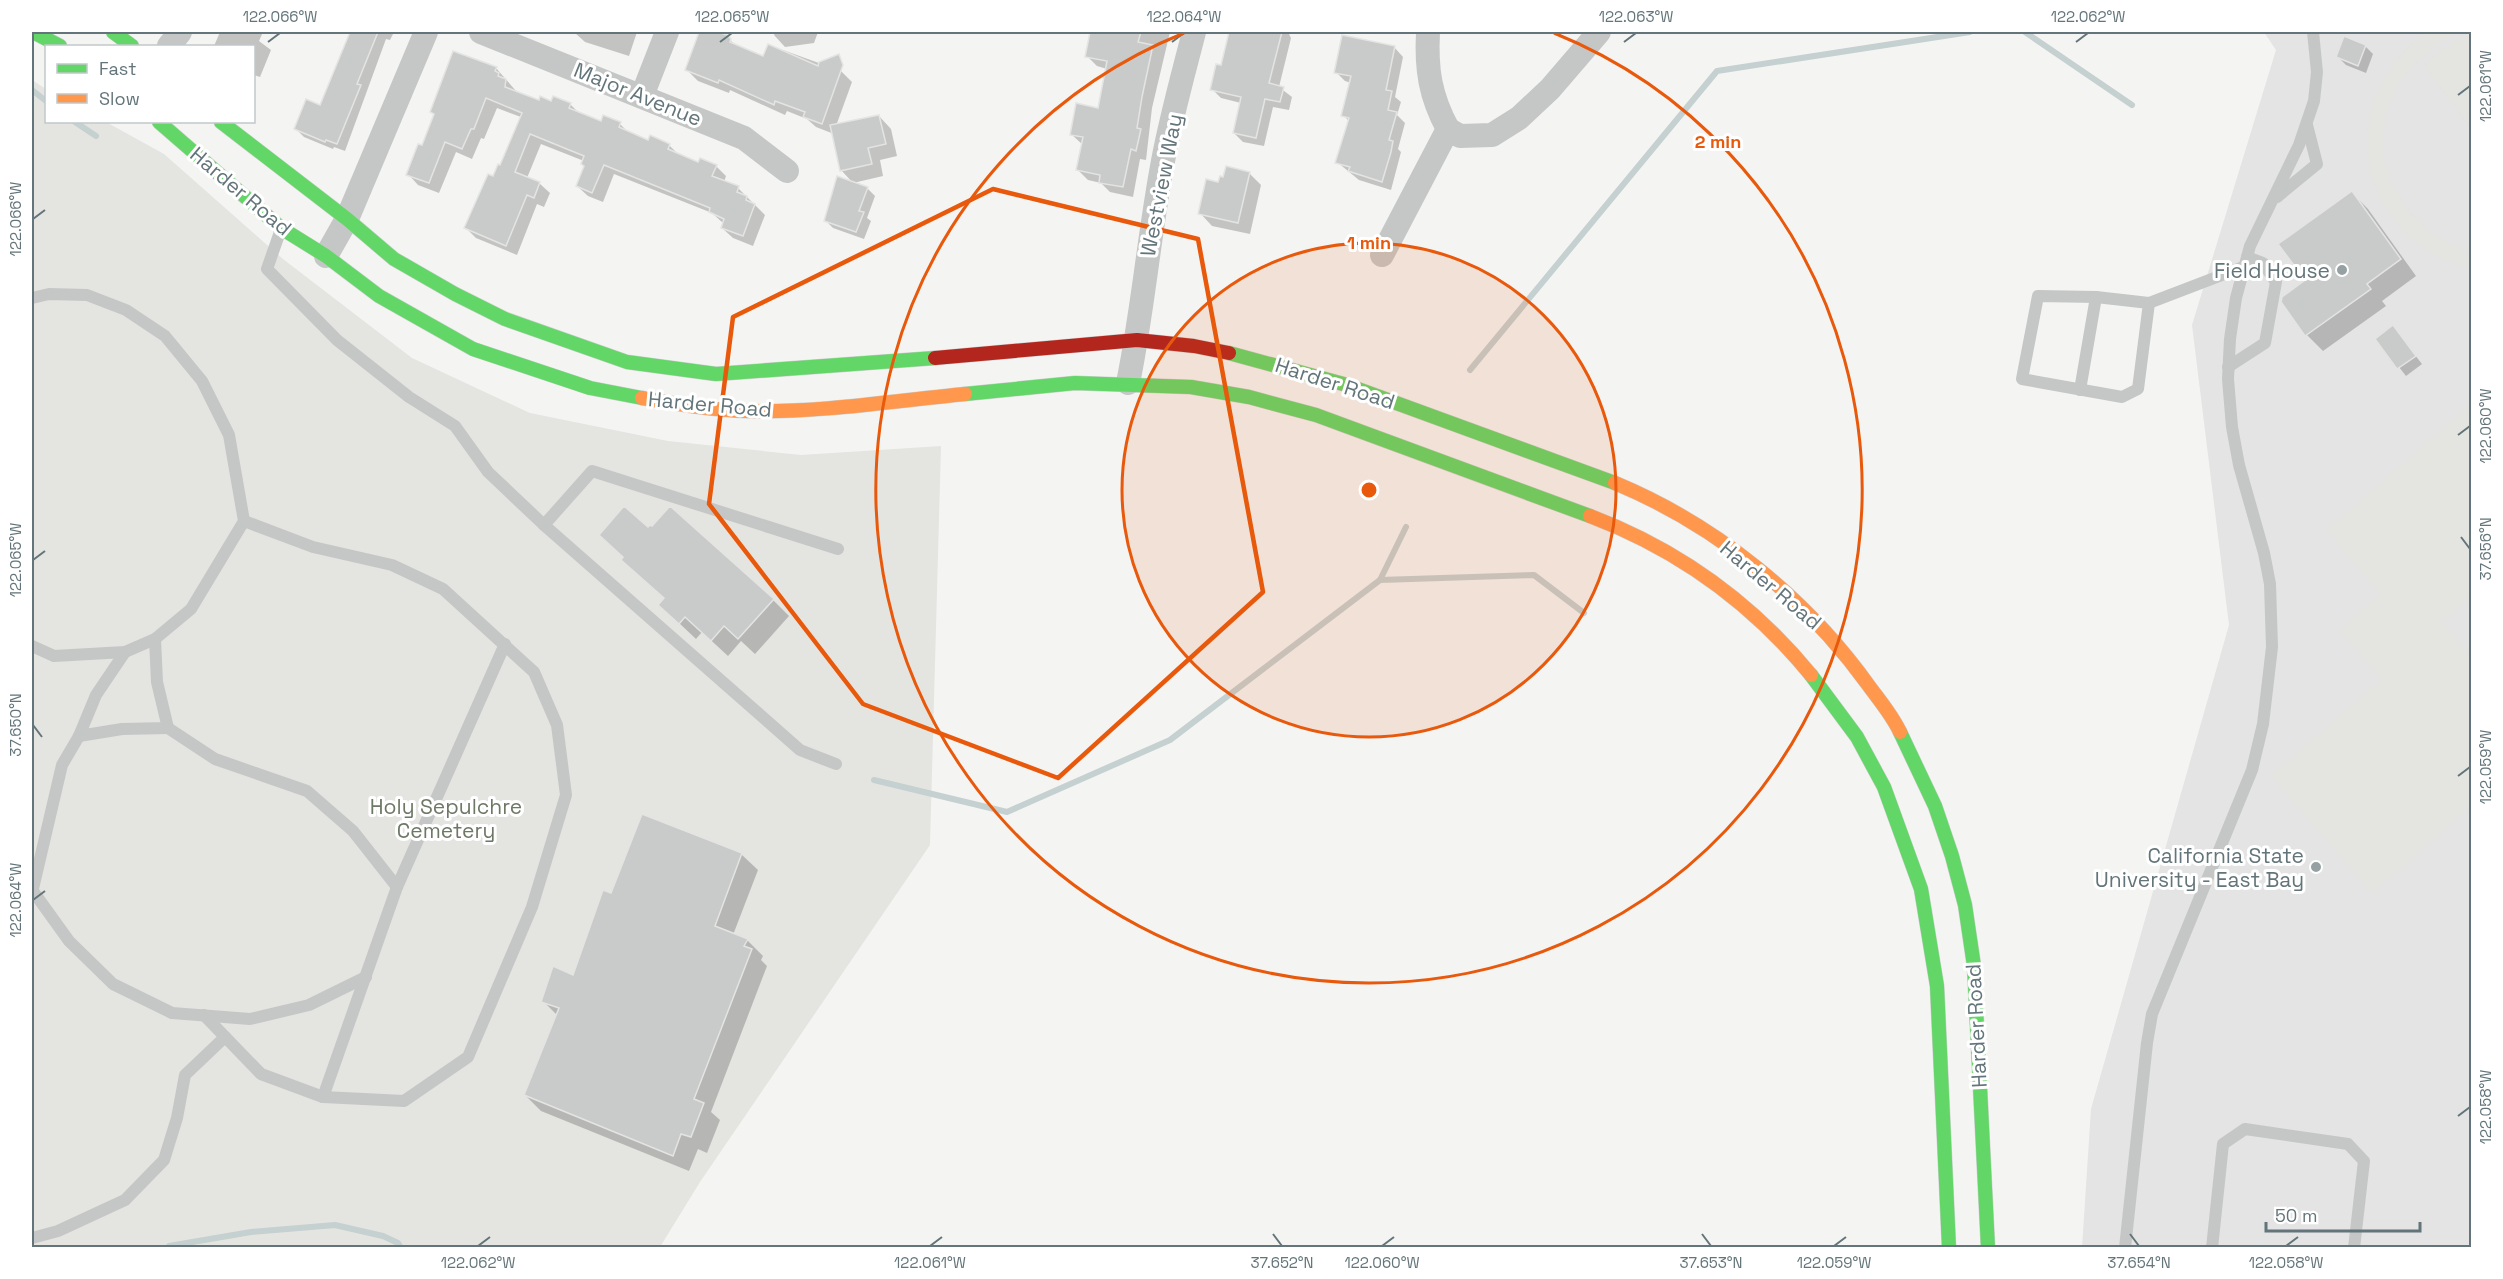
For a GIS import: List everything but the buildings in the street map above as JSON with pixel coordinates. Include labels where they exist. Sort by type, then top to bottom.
[{"type":"street","points":[[33,32],[58,45]]},
{"type":"street","points":[[113,32],[131,45]]},
{"type":"street","points":[[170,45],[180,32]]},
{"type":"street","points":[[326,255],[346,219],[426,32]]},
{"type":"street","name":"Major Avenue","points":[[481,32],[744,138],[787,171]]},
{"type":"street","points":[[642,96],[667,32]]},
{"type":"street","name":"Westview Way","points":[[1137,340],[1144,274],[1163,160],[1194,32]]},
{"type":"street","points":[[1428,32],[1426,62],[1435,106],[1448,129],[1460,136],[1492,135],[1519,118],[1550,89],[1599,32]]},
{"type":"street","name":"Harder Road","points":[[160,123],[281,228],[326,255],[379,296],[473,349],[590,388],[689,406],[746,411],[808,409],[1076,383],[1128,383],[1191,387],[1249,397],[1316,415],[1620,527],[1660,547],[1729,593],[1798,658],[1857,737],[1884,787],[1921,888],[1937,986],[1949,1248]]},
{"type":"street","name":"Harder Road","points":[[222,123],[394,259],[505,319],[627,362],[716,374],[942,358],[1137,340],[1194,346],[1247,356],[1300,370],[1593,474],[1641,494],[1727,545],[1792,597],[1850,659],[1894,720],[1935,806],[1965,905],[1974,966],[1988,1248]]},
{"type":"street","points":[[1382,255],[1448,129]]},
{"type":"street","points":[[1128,383],[1137,340]]},
{"type":"lane","points":[[2125,1248],[2146,1043],[2152,1014],[2256,757],[2267,695],[2272,632],[2268,570],[2239,465],[2229,401],[2228,367],[2232,318],[2245,262],[2307,125],[2317,88],[2313,32]]},
{"type":"lane","points":[[2271,201],[2317,164],[2307,125]]},
{"type":"lane","points":[[281,228],[267,269],[337,340],[409,397],[455,426],[488,472],[544,525],[800,750],[836,764]]},
{"type":"lane","points":[[2149,303],[2138,389],[2122,397],[2022,379],[2038,296],[2096,297],[2149,303],[2245,262],[2263,263],[2276,282],[2265,343],[2228,367]]},
{"type":"lane","points":[[32,298],[49,294],[87,295],[126,310],[165,336],[202,381],[229,435],[243,521],[191,609],[155,639],[125,651],[54,656],[32,646]]},
{"type":"lane","points":[[2080,390],[2096,297]]},
{"type":"lane","points":[[544,525],[592,471],[838,549]]},
{"type":"lane","points":[[204,1015],[261,1074],[323,1097],[404,1101],[468,1057],[532,907],[566,795],[557,725],[534,672],[506,644],[443,589],[392,565],[313,547],[243,521]]},
{"type":"lane","points":[[155,639],[158,682],[168,728]]},
{"type":"lane","points":[[323,1097],[397,887],[506,644]]},
{"type":"lane","points":[[125,651],[96,695],[79,736],[62,765],[32,892],[69,941],[113,984],[172,1013],[250,1019],[309,1005],[366,977]]},
{"type":"lane","points":[[79,736],[122,729],[168,728],[214,759],[308,791],[353,831],[397,887]]},
{"type":"lane","points":[[32,1238],[58,1231],[124,1200],[164,1160],[177,1118],[185,1075],[225,1037]]},
{"type":"lane","points":[[2211,1248],[2223,1144],[2245,1130],[2348,1144],[2364,1161],[2354,1248]]},
{"type":"highlighted area","points":[[993,189],[1198,239],[1263,592],[1058,778],[863,704],[709,504],[733,317]]},
{"type":"shaded area","name":"California State University - East Bay","points":[[2264,32],[2471,32],[2471,1247],[2082,1248],[2091,1109],[2229,625],[2192,325],[2276,50]]},
{"type":"green space","points":[[2426,32],[2455,32],[2421,58],[2404,77],[2390,103],[2383,130],[2384,156],[2391,181],[2404,205],[2422,225],[2445,241],[2471,252],[2471,268],[2442,259],[2408,235],[2384,204],[2373,178],[2368,151],[2369,125],[2375,99],[2387,74],[2404,52]]},
{"type":"green space","points":[[2468,32],[2472,32],[2471,129],[2424,64]]},
{"type":"green space","name":"Holy Sepulchre Cemetery","points":[[32,80],[45,88],[45,123],[108,123],[164,154],[283,259],[412,358],[530,413],[668,441],[801,455],[941,446],[930,845],[700,1182],[660,1247],[32,1247]]},
{"type":"green space","points":[[2471,404],[2471,596],[2442,622],[2471,655],[2471,806],[2372,893],[2270,776],[2382,679],[2339,630],[2381,594],[2326,530]]},
{"type":"waterway","points":[[1470,370],[1717,71],[1970,32]]},
{"type":"waterway","points":[[2025,32],[2132,105]]},
{"type":"waterway","points":[[32,90],[45,100]]},
{"type":"waterway","points":[[76,123],[96,136]]},
{"type":"waterway","points":[[874,780],[1007,812],[1170,740],[1380,580],[1406,527]]},
{"type":"waterway","points":[[1380,580],[1534,575],[1584,613]]},
{"type":"waterway","points":[[169,1246],[251,1232],[335,1225],[383,1236],[398,1243],[401,1248]]},
{"type":"traffic: fast","points":[[33,32],[58,45]]},
{"type":"traffic: fast","points":[[113,32],[131,45]]},
{"type":"traffic: fast","points":[[160,123],[281,228],[326,256],[379,296],[473,349],[590,388],[642,398]]},
{"type":"traffic: fast","points":[[222,123],[347,219],[394,259],[505,319],[627,362],[716,374],[935,358]]},
{"type":"traffic: fast","points":[[1229,353],[1347,385],[1615,483]]},
{"type":"traffic: fast","points":[[965,394],[1075,383],[1191,387],[1249,397],[1316,415],[1590,516]]},
{"type":"traffic: fast","points":[[1811,675],[1857,737],[1884,787],[1921,889],[1937,986],[1949,1248]]},
{"type":"traffic: fast","points":[[1900,732],[1935,806],[1965,905],[1974,966],[1988,1248]]},
{"type":"traffic: slow","points":[[642,398],[720,409],[773,411],[828,408],[965,394]]},
{"type":"traffic: slow","points":[[1615,483],[1652,500],[1723,542],[1788,594],[1844,654],[1886,708],[1900,732]]},
{"type":"traffic: slow","points":[[1590,516],[1653,545],[1711,581],[1764,624],[1811,675]]},
{"type":"traffic: jam","points":[[935,358],[1137,340],[1194,346],[1229,353]]},
{"type":"place","name":"Field House","points":[[2342,270]]},
{"type":"place","name":"California State University - East Bay","points":[[2316,867]]}]
